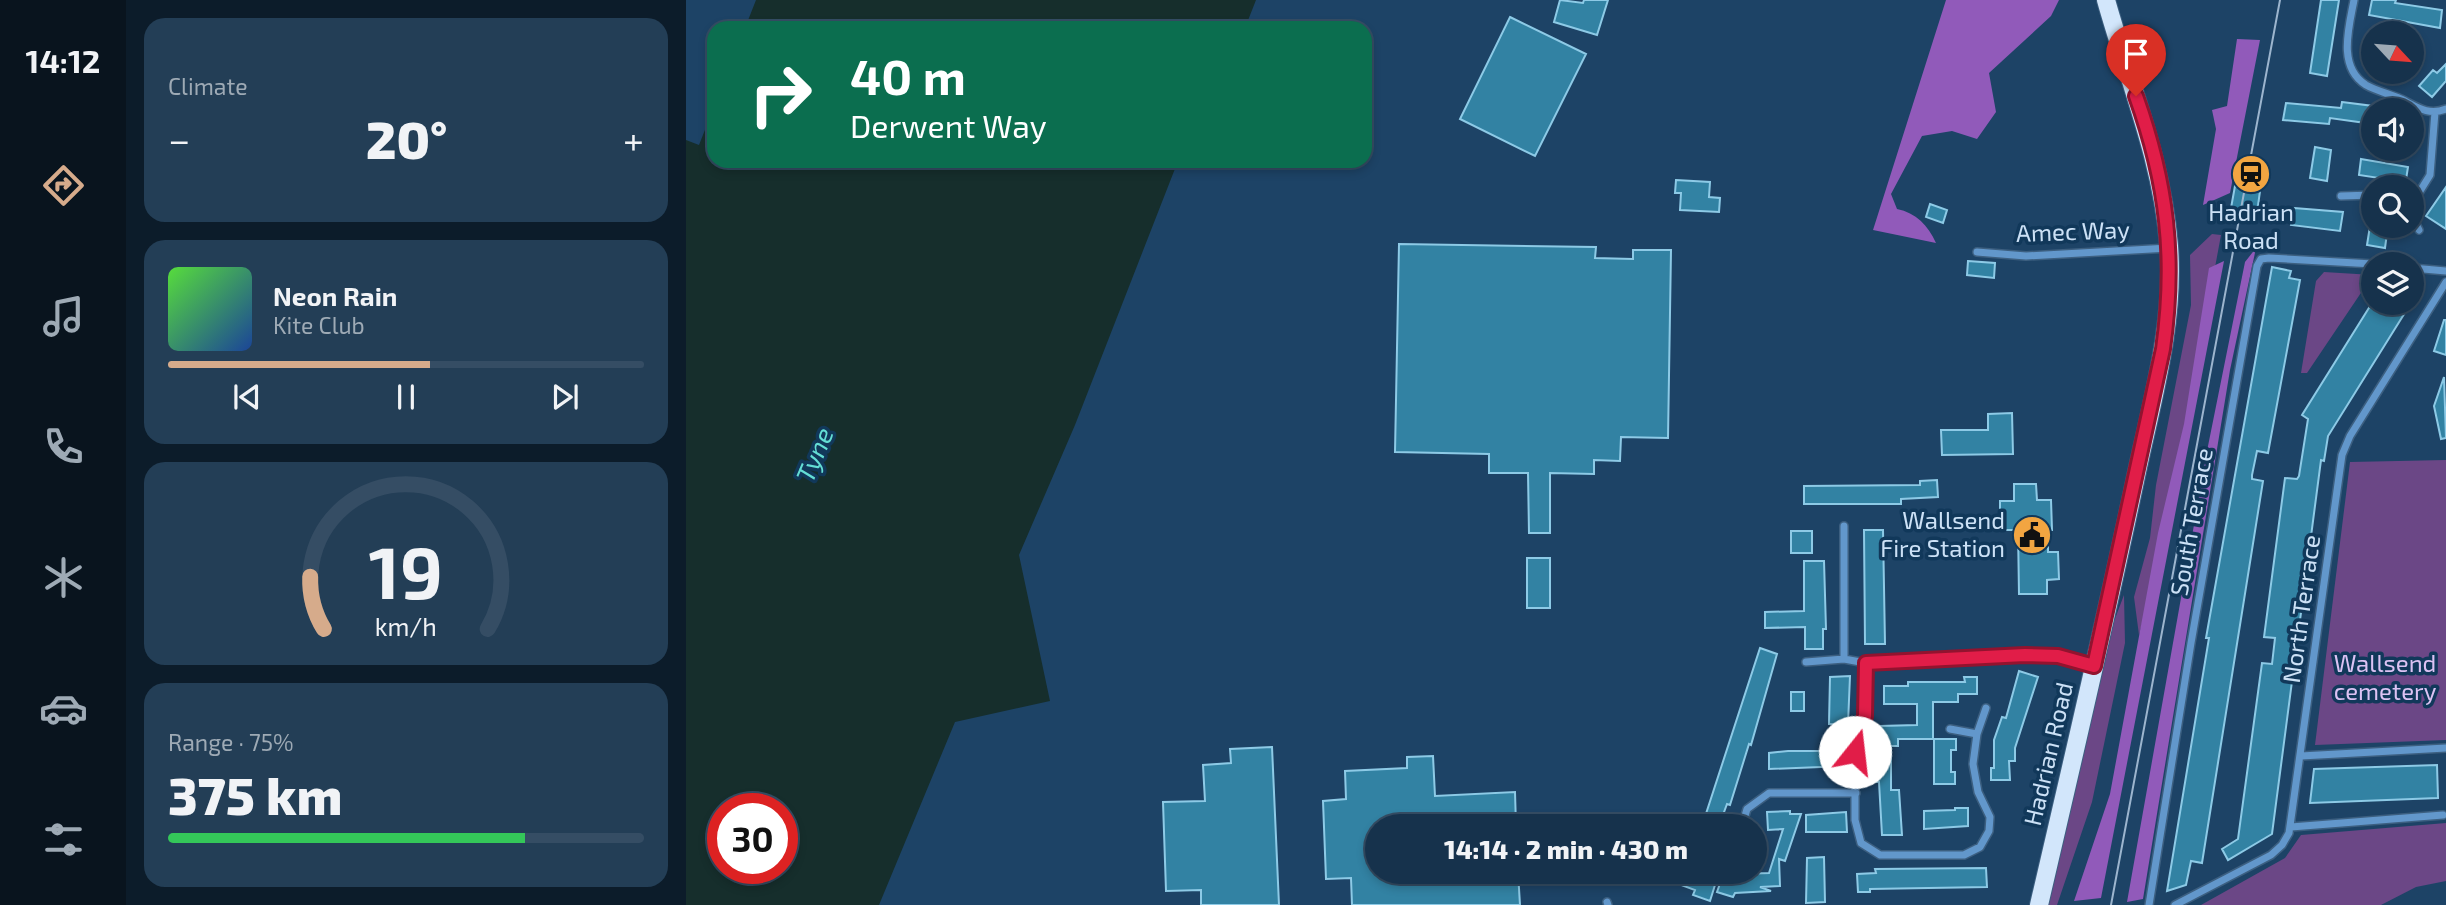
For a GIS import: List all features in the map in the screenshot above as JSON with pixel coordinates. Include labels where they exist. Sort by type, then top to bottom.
[{"type":"main road","name":"Hadrian Road","points":[[2039,905],[2163,349],[2170,279],[2162,188],[2154,152],[2106,0]]},
{"type":"street","points":[[2354,0],[2347,48],[2350,66],[2356,77],[2372,88],[2419,109],[2435,112],[2446,109]]},
{"type":"street","points":[[2424,185],[2430,175],[2435,112]]},
{"type":"street","points":[[2341,196],[2361,195]]},
{"type":"street","name":"Amec Way","points":[[1978,252],[2026,256],[2169,248]]},
{"type":"street","name":"South Terrace","points":[[2149,905],[2190,643],[2257,266],[2261,260],[2269,258],[2361,263]]},
{"type":"street","points":[[2424,269],[2446,271]]},
{"type":"street","name":"North Terrace","points":[[2175,905],[2276,851],[2291,827],[2342,455],[2350,436],[2446,282]]},
{"type":"street","points":[[1844,526],[1844,659]]},
{"type":"street","points":[[1806,662],[1844,659],[1866,663],[2025,655],[2058,656],[2094,666]]},
{"type":"street","points":[[1866,663],[1865,716],[1855,752],[1855,820],[1861,843],[1880,855],[1965,855],[1980,847],[1989,831],[1990,817],[1978,792],[1973,764],[1977,734],[1986,708]]},
{"type":"street","points":[[1950,729],[1977,734]]},
{"type":"street","points":[[2301,757],[2446,748]]},
{"type":"street","points":[[1746,814],[1747,809],[1769,793],[1856,793]]},
{"type":"street","points":[[2291,827],[2443,815]]},
{"type":"green space","points":[[2212,234],[2221,235],[2166,532],[2139,635],[2134,597],[2150,538],[2156,485],[2191,305],[2190,255]]},
{"type":"green space","points":[[2324,272],[2361,274],[2361,293],[2307,373],[2301,373],[2316,281]]},
{"type":"green space","name":"Wallsend cemetery","points":[[2446,460],[2446,740],[2315,745],[2350,462]]},
{"type":"green space","points":[[2124,595],[2125,643],[2092,802],[2057,905],[2046,905],[2105,645]]},
{"type":"green space","points":[[2446,823],[2446,881],[2416,887],[2381,905],[2201,905],[2285,858],[2301,835]]},
{"type":"shaded area","points":[[1946,0],[2059,0],[2051,16],[1989,73],[1996,112],[1977,139],[1952,131],[1922,136],[1891,194],[1897,209],[1910,213],[1921,221],[1936,243],[1873,230]]},
{"type":"shaded area","points":[[2237,39],[2260,40],[2230,193],[2203,205],[2216,129],[2212,110],[2227,106]]},
{"type":"shaded area","points":[[2256,248],[2230,370],[2143,899],[2127,902],[2208,446],[2245,262]]},
{"type":"shaded area","points":[[2224,261],[2101,898],[2074,901],[2110,794],[2158,533],[2184,424],[2209,268]]},
{"type":"water","points":[[756,0],[1256,0],[1248,21],[748,21]]},
{"type":"water","name":"Tyne","points":[[707,125],[707,168],[1175,168],[1075,425],[1019,555],[1050,701],[955,722],[879,905],[686,905],[686,140],[699,145]]},
{"type":"building","points":[[1560,0],[1583,3],[1584,0],[1608,0],[1597,35],[1554,22]]},
{"type":"building","points":[[2321,0],[2339,0],[2327,76],[2310,73]]},
{"type":"building","points":[[2372,0],[2396,0],[2395,3],[2442,10],[2440,28],[2424,25],[2424,21],[2402,21],[2369,15]]},
{"type":"building","points":[[1510,17],[1586,54],[1535,156],[1460,119]]},
{"type":"building","points":[[2446,64],[2446,81],[2432,97],[2419,86],[2424,84],[2433,70],[2437,73]]},
{"type":"building","points":[[2342,102],[2361,104],[2361,122],[2330,118],[2329,124],[2283,120],[2286,103],[2341,108]]},
{"type":"building","points":[[2315,147],[2331,150],[2327,181],[2310,178]]},
{"type":"building","points":[[2361,159],[2408,167],[2407,175],[2359,175]]},
{"type":"building","points":[[1676,180],[1710,182],[1709,197],[1720,198],[1719,212],[1680,210],[1681,193],[1675,193]]},
{"type":"building","points":[[2235,186],[2260,191],[2257,213],[2231,208]]},
{"type":"building","points":[[2446,187],[2446,229],[2426,216]]},
{"type":"building","points":[[1930,204],[1947,210],[1943,223],[1926,217]]},
{"type":"building","points":[[2294,208],[2343,212],[2340,231],[2291,225]]},
{"type":"building","points":[[2368,238],[2386,238],[2385,248],[2367,245]]},
{"type":"building","points":[[1399,244],[1596,247],[1595,258],[1633,259],[1633,250],[1671,250],[1668,438],[1621,437],[1620,461],[1594,460],[1594,474],[1550,473],[1550,533],[1529,533],[1528,473],[1489,473],[1489,454],[1395,452]]},
{"type":"building","points":[[1968,261],[1995,263],[1994,278],[1967,275]]},
{"type":"building","points":[[2272,267],[2291,271],[2289,278],[2300,280],[2268,453],[2257,451],[2252,475],[2252,479],[2263,481],[2202,863],[2191,861],[2186,885],[2167,891],[2209,638],[2206,638]]},
{"type":"building","points":[[2364,315],[2404,315],[2328,436],[2324,461],[2321,460],[2272,834],[2228,860],[2222,849],[2238,839],[2262,663],[2272,664],[2275,638],[2264,637],[2285,478],[2297,479],[2299,476],[2308,419],[2302,415]]},
{"type":"building","points":[[2446,320],[2446,355],[2434,351]]},
{"type":"building","points":[[2444,377],[2446,438],[2441,439],[2434,406]]},
{"type":"building","points":[[2012,413],[2013,454],[1942,455],[1941,430],[1988,430],[1988,414]]},
{"type":"building","points":[[1937,480],[1938,497],[1901,499],[1901,504],[1804,504],[1804,486],[1920,485],[1920,481]]},
{"type":"building","name":"Wallsend Fire Station","points":[[2014,484],[2036,484],[2037,500],[2051,500],[2052,530],[2048,530],[2048,552],[2058,552],[2059,579],[2047,580],[2047,594],[2019,594],[2018,530],[2000,530],[2000,501],[2014,501]]},
{"type":"building","points":[[1864,530],[1883,530],[1885,644],[1865,644]]},
{"type":"building","points":[[1791,531],[1812,531],[1812,553],[1791,553]]},
{"type":"building","points":[[1527,558],[1550,558],[1550,608],[1527,608]]},
{"type":"building","points":[[1804,561],[1824,561],[1826,629],[1823,629],[1823,649],[1805,649],[1805,627],[1765,628],[1765,612],[1804,611]]},
{"type":"building","points":[[1760,648],[1777,654],[1751,745],[1749,744],[1730,805],[1727,804],[1723,814],[1706,814]]},
{"type":"building","points":[[2019,671],[2038,677],[2015,748],[2015,761],[2009,761],[2010,780],[1991,780],[1994,740],[2002,717],[2006,718]]},
{"type":"building","points":[[1850,676],[1848,724],[1829,724],[1830,677]]},
{"type":"building","points":[[1964,677],[1977,677],[1977,694],[1958,694],[1958,702],[1933,702],[1933,739],[1898,739],[1898,746],[1891,746],[1891,790],[1899,790],[1902,835],[1882,835],[1879,782],[1874,782],[1873,760],[1880,760],[1880,726],[1917,725],[1917,704],[1884,704],[1884,686],[1908,686],[1908,682],[1965,682]]},
{"type":"building","points":[[1791,692],[1804,692],[1804,711],[1791,711]]},
{"type":"building","points":[[1934,739],[1956,739],[1956,750],[1951,750],[1951,772],[1955,772],[1955,784],[1934,784]]},
{"type":"building","points":[[1272,747],[1279,905],[1201,905],[1201,890],[1166,891],[1163,802],[1205,801],[1203,765],[1231,763],[1230,749]]},
{"type":"building","points":[[1845,751],[1845,766],[1769,769],[1769,753]]},
{"type":"building","points":[[1433,756],[1435,796],[1515,792],[1516,814],[1365,814],[1365,884],[1519,884],[1520,905],[1352,905],[1351,878],[1326,879],[1323,801],[1346,799],[1345,771],[1407,768],[1407,757]]},
{"type":"building","points":[[2437,765],[2438,798],[2310,803],[2314,769]]},
{"type":"building","points":[[1968,808],[1968,826],[1924,829],[1924,811]]},
{"type":"building","points":[[1790,811],[1790,814],[1801,814],[1785,861],[1779,859],[1780,886],[1760,887],[1771,891],[1735,893],[1733,897],[1717,892],[1720,884],[1767,884],[1767,873],[1783,829],[1768,830],[1767,812]]},
{"type":"building","points":[[1846,812],[1847,832],[1806,832],[1806,815]]},
{"type":"building","points":[[1824,857],[1825,902],[1806,903],[1807,858]]},
{"type":"building","points":[[1986,868],[1987,887],[1870,889],[1870,892],[1858,892],[1857,874],[1876,873],[1875,869]]},
{"type":"building","points":[[1681,885],[1715,885],[1710,901],[1693,895],[1695,890]]},
{"type":"tram line","points":[[2111,905],[2280,0]]},
{"type":"place","name":"Hadrian Road","points":[[2251,174]]},
{"type":"place","name":"Wallsend Fire Station","points":[[2032,535]]},
{"type":"route","points":[[1855,752],[1865,716],[1866,663],[2025,655],[2058,656],[2094,666],[2163,349],[2168,309],[2169,248],[2162,188],[2136,96]]}]
